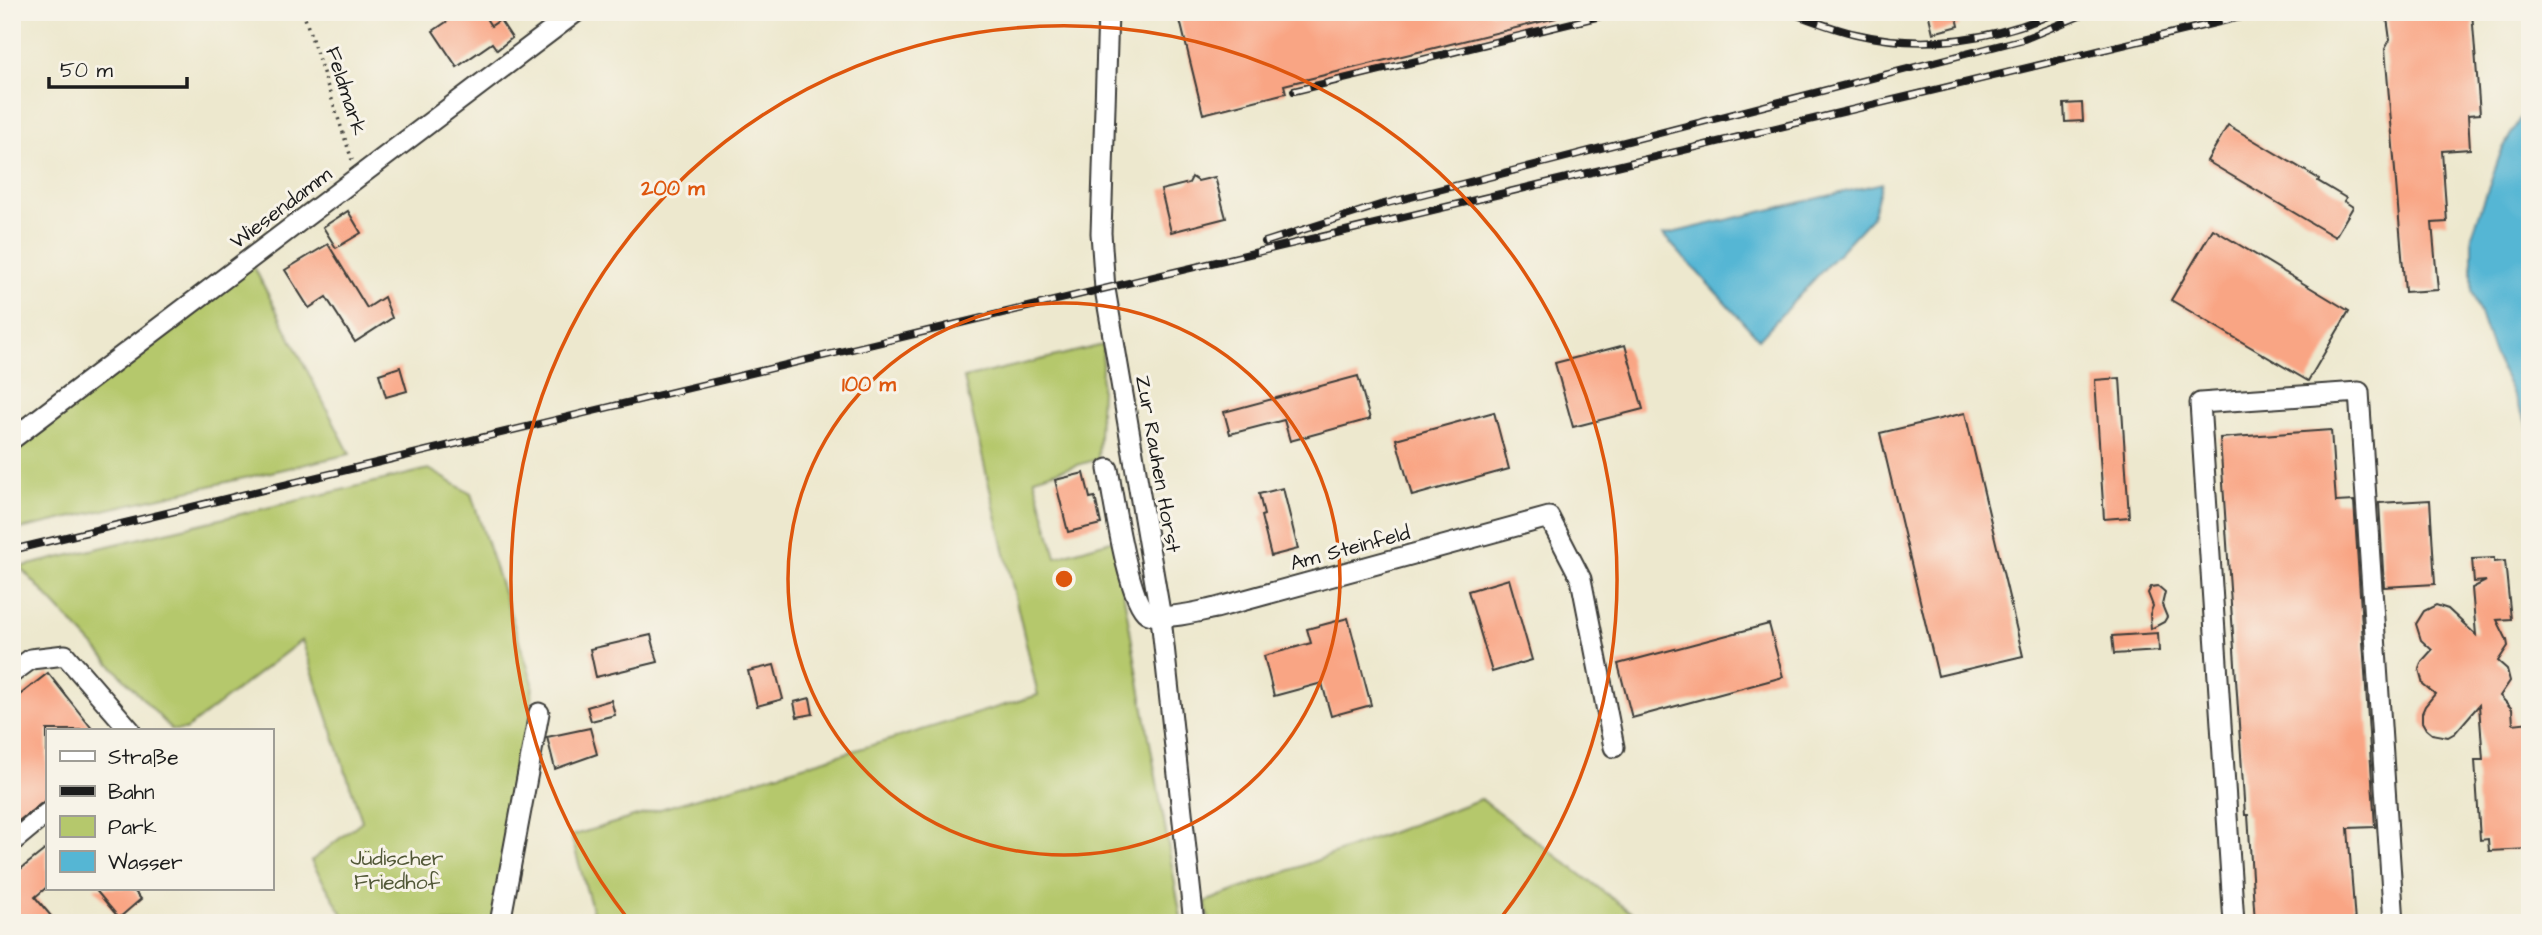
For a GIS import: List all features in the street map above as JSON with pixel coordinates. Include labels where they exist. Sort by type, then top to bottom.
[{"type":"street","name":"Wiesendamm","points":[[12,439],[576,12]]},
{"type":"street","name":"Zur Rauhen Horst","points":[[1108,12],[1101,233],[1104,278],[1161,618],[1194,923]]},
{"type":"street","points":[[2234,923],[2200,403],[2359,392],[2393,923]]},
{"type":"street","points":[[1108,469],[1136,599],[1146,613],[1161,618]]},
{"type":"street","name":"Am Steinfeld","points":[[1161,618],[1216,608],[1549,517],[1581,579],[1614,747]]},
{"type":"street","points":[[12,673],[31,659],[65,655],[129,729]]},
{"type":"street","points":[[500,923],[539,713]]},
{"type":"street","points":[[12,842],[46,814]]},
{"type":"path","name":"Feldmark","points":[[303,12],[358,179]]},
{"type":"green space","points":[[253,265],[350,454],[12,531],[12,448]]},
{"type":"green space","points":[[1103,345],[1098,459],[1034,478],[1056,557],[1114,540],[1182,923],[596,923],[571,836],[1038,695],[964,378]]},
{"type":"green space","name":"Jüdischer Friedhof","points":[[429,469],[471,494],[533,683],[529,739],[494,923],[348,923],[311,861],[362,821],[302,640],[186,729],[171,729],[20,567]]},
{"type":"green space","points":[[1481,799],[1645,923],[1210,923],[1205,902]]},
{"type":"water","points":[[2530,100],[2530,431],[2494,354],[2472,291],[2472,235],[2501,152]]},
{"type":"water","points":[[1882,183],[1872,217],[1759,339],[1663,235]]},
{"type":"building","points":[[461,12],[482,12],[491,26],[500,20],[512,38],[497,50],[492,43],[457,67],[433,31]]},
{"type":"building","points":[[1178,12],[1556,12],[1556,18],[1284,85],[1286,93],[1203,114]]},
{"type":"building","points":[[1928,12],[1956,12],[1959,26],[1933,33]]},
{"type":"building","points":[[2472,12],[2480,114],[2468,115],[2470,149],[2442,151],[2447,222],[2432,223],[2438,290],[2405,292],[2385,49],[2390,40],[2387,18]]},
{"type":"building","points":[[2082,103],[2083,121],[2065,122],[2064,104]]},
{"type":"building","points":[[2228,125],[2346,198],[2344,201],[2353,207],[2335,237],[2207,161]]},
{"type":"building","points":[[1192,177],[1198,181],[1215,177],[1226,218],[1171,232],[1161,190],[1189,183]]},
{"type":"building","points":[[348,211],[361,233],[336,248],[323,227]]},
{"type":"building","points":[[2213,229],[2349,311],[2308,381],[2171,300]]},
{"type":"building","points":[[328,244],[367,308],[384,297],[392,318],[355,342],[326,297],[309,308],[285,270]]},
{"type":"building","points":[[1625,345],[1643,409],[1573,427],[1555,363]]},
{"type":"building","points":[[400,367],[407,391],[386,397],[379,374]]},
{"type":"building","points":[[1358,376],[1370,419],[1290,441],[1284,420],[1230,434],[1224,412]]},
{"type":"building","points":[[2120,378],[2129,517],[2104,519],[2095,380]]},
{"type":"building","points":[[1494,412],[1509,469],[1412,496],[1396,439]]},
{"type":"building","points":[[1965,413],[2023,656],[1938,676],[1880,433]]},
{"type":"building","points":[[2331,430],[2336,502],[2354,501],[2375,827],[2348,828],[2355,923],[2255,923],[2248,815],[2245,815],[2220,438]]},
{"type":"building","points":[[1084,473],[1090,498],[1095,497],[1101,524],[1068,532],[1055,480]]},
{"type":"building","points":[[1283,488],[1298,549],[1271,556],[1261,516],[1264,515],[1259,494]]},
{"type":"building","points":[[2430,500],[2435,584],[2384,587],[2379,503]]},
{"type":"building","points":[[2494,558],[2494,562],[2505,561],[2511,619],[2497,620],[2508,646],[2498,661],[2507,669],[2510,681],[2500,696],[2512,709],[2513,724],[2530,722],[2530,796],[2527,796],[2530,849],[2489,851],[2488,839],[2480,840],[2475,760],[2483,760],[2479,705],[2455,733],[2448,737],[2432,734],[2422,722],[2425,706],[2435,694],[2423,684],[2419,669],[2432,650],[2421,640],[2416,624],[2424,611],[2436,605],[2448,609],[2476,635],[2472,588],[2486,581],[2474,582],[2472,559]]},
{"type":"building","points":[[1509,579],[1532,660],[1492,672],[1468,591]]},
{"type":"building","points":[[2158,586],[2165,592],[2162,605],[2167,617],[2164,622],[2151,629],[2150,614],[2153,606],[2148,593],[2151,587]]},
{"type":"building","points":[[1348,618],[1371,705],[1331,716],[1322,683],[1274,696],[1264,656],[1311,643],[1307,629]]},
{"type":"building","points":[[1769,624],[1783,677],[1632,718],[1618,664]]},
{"type":"building","points":[[2158,633],[2159,651],[2114,654],[2112,636]]},
{"type":"building","points":[[651,635],[658,662],[596,677],[590,649]]},
{"type":"building","points":[[774,665],[783,699],[757,706],[748,671]]},
{"type":"building","points":[[48,673],[92,729],[46,729],[46,800],[12,826],[12,701]]},
{"type":"building","points":[[810,698],[813,714],[797,717],[794,702]]},
{"type":"building","points":[[611,700],[615,715],[591,721],[587,707]]},
{"type":"building","points":[[590,728],[597,754],[555,769],[547,737]]},
{"type":"building","points":[[46,849],[46,888],[35,897],[57,923],[12,923],[12,876]]},
{"type":"building","points":[[96,890],[134,890],[141,899],[119,918]]},
{"type":"railway","points":[[1294,91],[1617,12]]},
{"type":"railway","points":[[1789,12],[1856,34],[1907,41],[1958,40],[1984,35],[2009,30],[2057,12]]},
{"type":"railway","points":[[1265,242],[1380,205],[2024,39],[2089,12]]},
{"type":"railway","points":[[12,550],[2261,12]]}]
